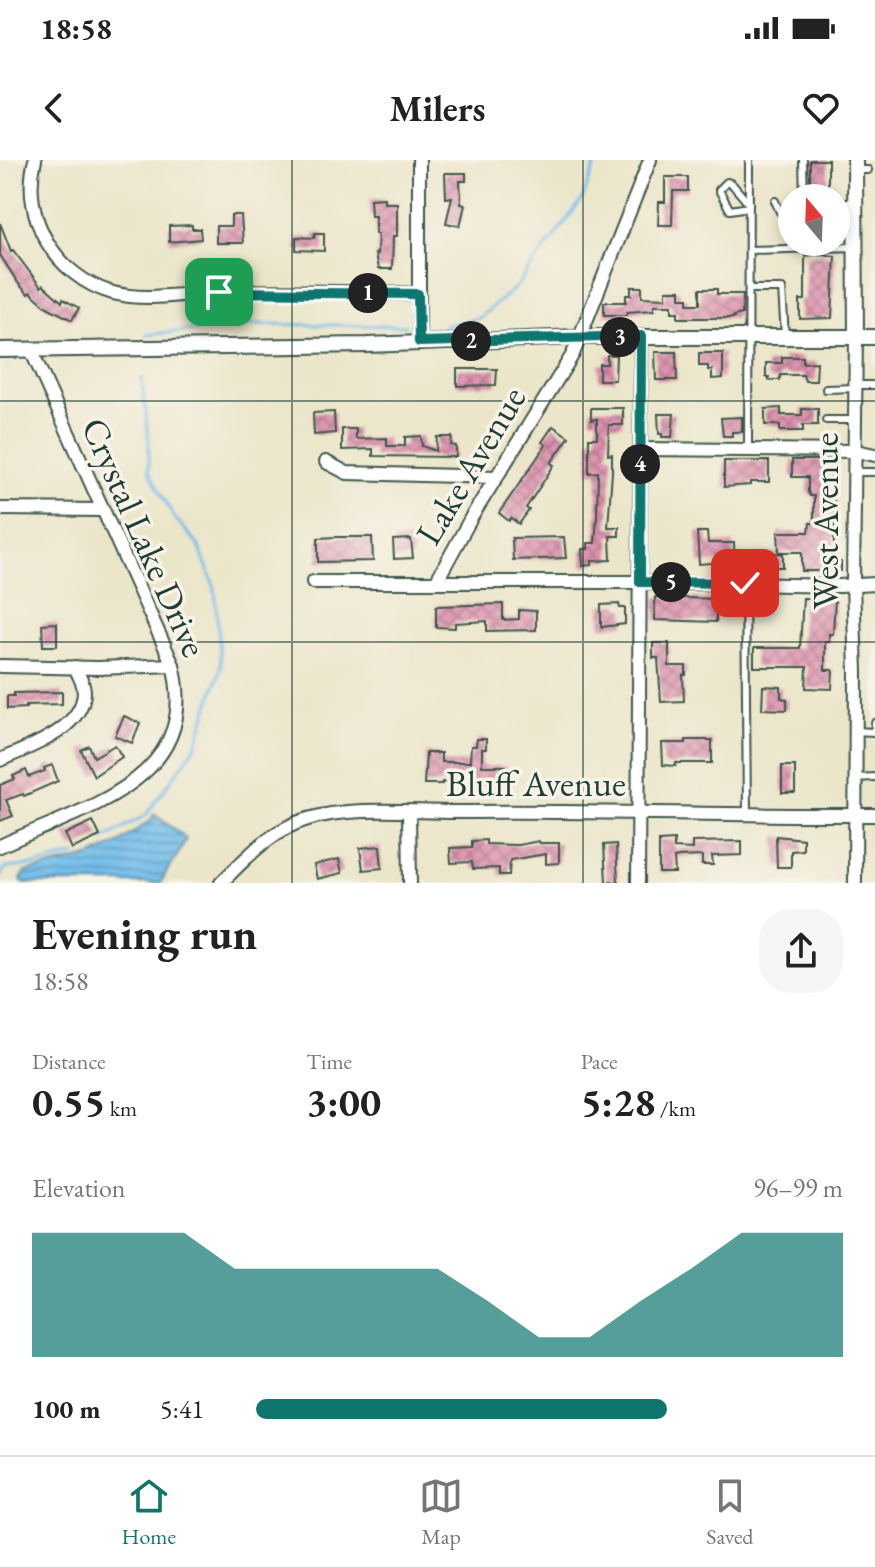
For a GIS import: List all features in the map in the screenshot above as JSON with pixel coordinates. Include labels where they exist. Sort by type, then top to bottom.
[{"type":"street","points":[[35,160],[31,180],[32,204],[46,242],[78,277],[110,292],[133,296],[252,292],[418,294]]},
{"type":"street","points":[[419,160],[419,342]]},
{"type":"street","name":"Lake Avenue","points":[[436,582],[549,395],[580,337],[650,160]]},
{"type":"street","name":"West Avenue","points":[[855,883],[856,672],[853,584],[856,203],[860,166]]},
{"type":"street","points":[[638,883],[641,336]]},
{"type":"street","points":[[0,350],[641,336],[875,337]]},
{"type":"street","name":"Crystal Lake Drive","points":[[0,846],[111,797],[143,776],[171,737],[177,696],[173,665],[31,350]]},
{"type":"street","points":[[640,449],[856,451],[875,455]]},
{"type":"street","points":[[326,462],[347,473],[497,477]]},
{"type":"street","points":[[0,509],[101,510]]},
{"type":"street","points":[[313,582],[875,584]]},
{"type":"street","points":[[0,666],[173,665]]},
{"type":"street","points":[[0,760],[67,727],[78,712],[84,691],[75,667]]},
{"type":"street","points":[[409,812],[410,883]]},
{"type":"street","name":"Bluff Avenue","points":[[221,883],[265,842],[298,822],[322,816],[409,812],[875,815]]},
{"type":"lane","points":[[748,450],[749,160]]},
{"type":"lane","points":[[803,160],[804,184]]},
{"type":"lane","points":[[727,182],[732,184],[749,206],[730,210],[719,190],[727,182]]},
{"type":"lane","points":[[775,201],[778,208]]},
{"type":"lane","points":[[850,203],[856,203]]},
{"type":"lane","points":[[749,250],[856,247]]},
{"type":"lane","points":[[749,289],[782,289],[785,337]]},
{"type":"lane","points":[[826,389],[875,385]]},
{"type":"lane","points":[[826,420],[856,420]]},
{"type":"lane","points":[[856,472],[875,472]]},
{"type":"lane","points":[[745,583],[747,815]]},
{"type":"lane","points":[[855,731],[874,732],[875,723]]},
{"type":"lane","points":[[855,778],[875,777]]},
{"type":"water","points":[[154,814],[186,838],[161,883],[23,883],[21,880],[25,872],[90,857],[120,842],[151,820]]},
{"type":"building","points":[[810,160],[828,160],[828,184],[810,184]]},
{"type":"building","points":[[445,173],[466,173],[466,181],[460,181],[461,204],[465,205],[460,226],[446,223],[452,197],[446,198]]},
{"type":"building","points":[[665,177],[688,177],[688,191],[673,191],[672,225],[658,225],[659,202],[665,202]]},
{"type":"building","points":[[384,198],[384,203],[397,203],[397,236],[393,236],[392,269],[378,269],[375,254],[378,234],[375,234],[375,216],[371,216],[370,199]]},
{"type":"building","points":[[231,215],[241,215],[243,243],[216,243],[216,226],[231,226]]},
{"type":"building","points":[[0,223],[11,251],[41,287],[43,285],[62,302],[63,299],[79,308],[72,320],[47,307],[30,292],[28,294],[18,283],[0,255]]},
{"type":"building","points":[[192,225],[192,229],[200,229],[201,239],[169,242],[169,226]]},
{"type":"building","points":[[315,233],[324,233],[324,251],[296,250],[296,237],[314,238]]},
{"type":"building","points":[[805,256],[835,256],[832,318],[800,319],[800,300],[805,300]]},
{"type":"building","points":[[631,287],[642,287],[642,297],[666,298],[666,290],[680,290],[680,298],[688,298],[688,304],[700,304],[700,289],[717,289],[717,294],[743,294],[742,314],[734,318],[678,318],[678,312],[672,312],[672,305],[654,305],[654,310],[604,315],[604,302],[626,302],[626,295],[631,295]]},
{"type":"building","points":[[655,352],[676,352],[677,380],[656,380]]},
{"type":"building","points":[[699,353],[723,353],[723,378],[712,379],[712,370],[708,370],[708,366],[699,366]]},
{"type":"building","points":[[607,355],[616,355],[615,380],[599,380],[599,364],[607,364]]},
{"type":"building","points":[[782,357],[803,357],[803,363],[817,362],[816,381],[805,381],[803,375],[781,375],[779,380],[769,380],[766,377],[766,363],[782,363]]},
{"type":"building","points":[[457,369],[497,369],[496,385],[457,386]]},
{"type":"building","points":[[591,408],[623,408],[623,425],[609,425],[608,455],[612,454],[608,527],[619,527],[619,536],[610,536],[611,560],[592,561],[592,565],[583,566],[582,549],[588,549],[588,543],[595,543],[597,516],[598,472],[589,473],[589,438],[597,438],[597,419],[591,420]]},
{"type":"building","points":[[781,408],[781,415],[802,415],[802,409],[818,409],[818,425],[803,425],[803,431],[780,431],[780,425],[765,425],[765,409]]},
{"type":"building","points":[[334,412],[335,433],[314,435],[313,413]]},
{"type":"building","points":[[658,414],[674,414],[672,437],[659,434]]},
{"type":"building","points":[[742,417],[742,432],[723,436],[721,418]]},
{"type":"building","points":[[553,426],[569,437],[551,463],[554,465],[519,524],[511,518],[509,521],[499,513],[546,445],[542,442]]},
{"type":"building","points":[[342,429],[356,429],[356,439],[387,438],[387,446],[405,446],[405,437],[421,436],[422,446],[436,451],[437,437],[452,437],[451,445],[456,446],[456,457],[373,456],[373,449],[342,450]]},
{"type":"building","points":[[792,460],[831,460],[834,562],[841,562],[841,571],[802,571],[802,552],[779,552],[778,532],[809,532],[810,523],[814,523],[814,496],[808,492],[808,477],[792,477]]},
{"type":"building","points":[[724,461],[769,461],[769,482],[724,487]]},
{"type":"building","points":[[697,532],[707,532],[708,543],[734,543],[735,567],[723,567],[723,562],[699,564]]},
{"type":"building","points":[[372,537],[373,561],[318,562],[318,538]]},
{"type":"building","points":[[564,537],[566,558],[513,560],[512,538]]},
{"type":"building","points":[[411,539],[413,558],[394,559],[393,540]]},
{"type":"building","points":[[783,553],[783,567],[776,567],[772,572],[758,572],[757,554]]},
{"type":"building","points":[[655,597],[716,599],[716,622],[655,620]]},
{"type":"building","points":[[803,598],[835,599],[833,634],[829,634],[829,642],[825,641],[825,670],[833,670],[832,689],[806,688],[807,667],[754,667],[754,648],[800,648]]},
{"type":"building","points":[[503,604],[503,620],[519,619],[519,610],[536,611],[536,630],[487,631],[487,621],[455,623],[455,628],[436,627],[436,606]]},
{"type":"building","points":[[619,604],[620,608],[625,608],[625,624],[601,627],[601,605]]},
{"type":"building","points":[[57,623],[57,646],[43,646],[42,624]]},
{"type":"building","points":[[653,643],[669,643],[669,666],[686,666],[686,675],[683,675],[684,701],[661,702],[658,658],[653,658]]},
{"type":"building","points":[[763,686],[781,687],[781,698],[787,699],[787,710],[762,709]]},
{"type":"building","points":[[62,692],[62,704],[7,709],[7,696],[14,696],[14,693]]},
{"type":"building","points":[[124,716],[140,723],[132,743],[115,736]]},
{"type":"building","points":[[477,739],[486,739],[486,749],[482,749],[482,766],[506,766],[506,782],[424,784],[426,753],[441,753],[441,762],[470,762],[471,746],[476,746]]},
{"type":"building","points":[[686,740],[712,740],[712,763],[663,765],[662,743],[686,743]]},
{"type":"building","points":[[115,745],[122,757],[94,776],[81,750],[89,746],[94,757]]},
{"type":"building","points":[[52,765],[58,781],[24,796],[6,800],[13,816],[0,821],[0,785],[26,770],[29,777]]},
{"type":"building","points":[[782,766],[795,766],[795,793],[782,793]]},
{"type":"building","points":[[93,821],[100,836],[72,849],[65,834]]},
{"type":"building","points":[[776,836],[803,839],[803,850],[791,851],[791,867],[777,867]]},
{"type":"building","points":[[486,840],[486,844],[559,843],[559,863],[546,864],[546,854],[510,860],[509,875],[499,875],[499,868],[473,869],[472,862],[451,863],[450,848],[472,847],[472,841]]},
{"type":"building","points":[[674,840],[674,848],[692,849],[692,842],[742,841],[742,855],[712,856],[713,865],[702,865],[702,856],[678,857],[674,858],[675,873],[659,873],[659,841]]},
{"type":"building","points":[[616,844],[618,882],[606,882],[604,845]]},
{"type":"building","points":[[380,846],[382,868],[363,870],[360,848]]},
{"type":"building","points":[[339,859],[342,873],[317,879],[314,865]]},
{"type":"waterway","points":[[443,326],[479,318],[516,287],[582,200],[597,160]]},
{"type":"waterway","points":[[146,335],[248,324],[406,326]]},
{"type":"waterway","points":[[103,839],[146,815],[196,746],[221,667],[215,589],[199,546],[174,517],[149,471],[142,378]]},
{"type":"waterway","points":[[0,877],[5,868],[36,865],[76,855]]},
{"type":"route","points":[[219,292],[418,294],[419,342],[641,336],[640,582],[745,583]]}]
